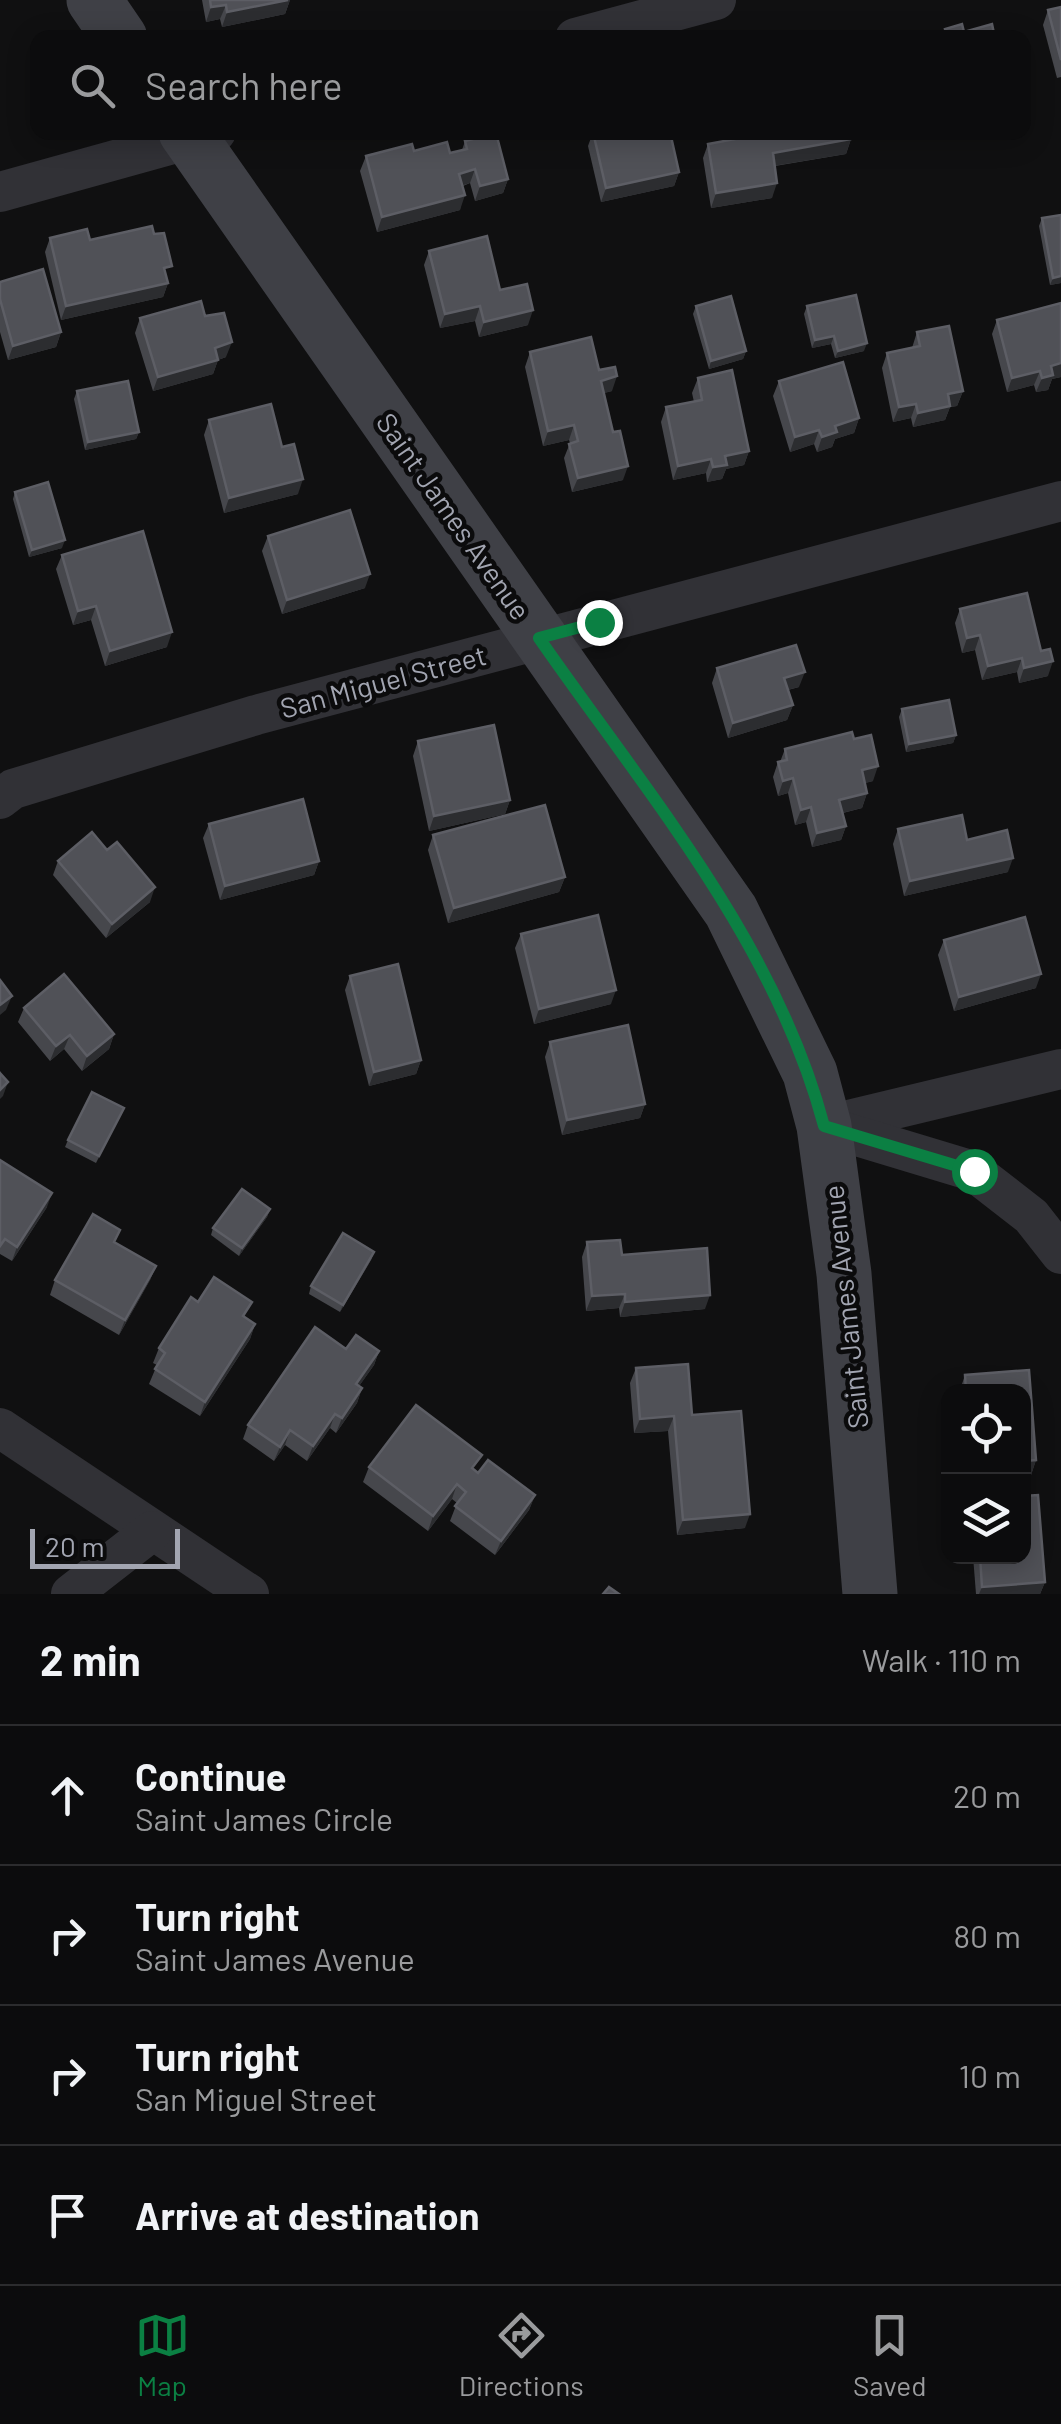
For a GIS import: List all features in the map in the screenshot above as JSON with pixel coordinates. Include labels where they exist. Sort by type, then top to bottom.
[{"type":"main road","points":[[94,0],[115,30]]},
{"type":"main road","name":"Saint James Avenue","points":[[201,140],[539,638],[731,911],[810,1073],[824,1126],[848,1308],[870,1594]]},
{"type":"street","points":[[604,30],[716,0]]},
{"type":"street","points":[[0,192],[181,140]]},
{"type":"street","name":"San Miguel Street","points":[[0,799],[13,789],[256,715],[1061,501]]},
{"type":"street","points":[[824,1126],[1061,1068]]},
{"type":"street","points":[[824,1126],[974,1171],[1031,1216],[1061,1254]]},
{"type":"street","points":[[0,1428],[249,1594]]},
{"type":"street","points":[[71,1594],[152,1531]]},
{"type":"building","points":[[210,0],[288,0],[227,12],[226,5],[211,7]]},
{"type":"building","points":[[1061,7],[1061,60],[1048,10]]},
{"type":"building","points":[[962,24],[964,30],[945,30]]},
{"type":"building","points":[[992,24],[993,30],[971,30]]},
{"type":"building","points":[[498,140],[508,179],[480,186],[475,169],[459,174],[465,195],[382,217],[366,156],[412,144],[414,151],[447,142],[450,153],[467,149],[465,141]]},
{"type":"building","points":[[595,140],[672,140],[679,172],[606,188]]},
{"type":"building","points":[[730,140],[845,140],[773,153],[777,183],[716,193],[708,144]]},
{"type":"building","points":[[1061,215],[1061,276],[1053,278],[1042,218]]},
{"type":"building","points":[[152,226],[154,234],[164,233],[172,266],[164,268],[168,283],[66,306],[50,238],[87,229],[90,240]]},
{"type":"building","points":[[487,236],[500,290],[527,284],[533,310],[484,322],[480,306],[445,314],[429,251]]},
{"type":"building","points":[[43,269],[61,332],[13,346],[0,299],[0,282]]},
{"type":"building","points":[[856,295],[867,343],[838,351],[834,336],[815,340],[807,306]]},
{"type":"building","points":[[731,296],[746,351],[711,361],[696,306]]},
{"type":"building","points":[[201,301],[205,316],[224,313],[232,342],[215,348],[218,360],[158,377],[140,318]]},
{"type":"building","points":[[1061,303],[1061,363],[1051,366],[1053,375],[1042,378],[1040,371],[1012,378],[997,320]]},
{"type":"building","points":[[949,326],[963,391],[948,394],[950,406],[918,413],[916,404],[899,407],[887,353],[920,346],[917,332]]},
{"type":"building","points":[[591,337],[599,370],[615,367],[617,376],[601,381],[613,432],[620,431],[628,466],[578,478],[569,444],[578,441],[574,425],[548,431],[530,352]]},
{"type":"building","points":[[843,362],[859,418],[835,426],[837,432],[822,437],[819,430],[795,437],[779,381]]},
{"type":"building","points":[[732,370],[749,451],[725,456],[727,465],[713,467],[711,459],[678,466],[666,407],[702,400],[698,378]]},
{"type":"building","points":[[128,381],[139,432],[88,442],[77,391]]},
{"type":"building","points":[[271,404],[282,447],[294,444],[303,479],[229,498],[209,420]]},
{"type":"building","points":[[48,482],[65,540],[32,550],[15,492]]},
{"type":"building","points":[[350,510],[370,574],[287,600],[268,536]]},
{"type":"building","points":[[143,531],[172,632],[110,651],[96,606],[78,611],[62,555]]},
{"type":"building","points":[[1027,593],[1041,651],[1050,649],[1053,661],[1024,668],[1022,658],[988,666],[980,635],[967,638],[960,609]]},
{"type":"building","points":[[796,645],[805,672],[784,678],[793,705],[733,723],[717,668]]},
{"type":"building","points":[[949,700],[956,735],[909,744],[902,709]]},
{"type":"building","points":[[494,725],[510,800],[434,816],[418,741]]},
{"type":"building","points":[[852,732],[854,739],[871,735],[878,766],[862,770],[867,793],[839,800],[846,826],[817,833],[811,807],[801,810],[793,778],[783,781],[778,762],[787,760],[785,749]]},
{"type":"building","points":[[303,799],[319,861],[225,886],[209,824]]},
{"type":"building","points":[[545,805],[565,877],[454,908],[433,835]]},
{"type":"building","points":[[962,815],[967,840],[1007,830],[1013,858],[910,881],[898,829]]},
{"type":"building","points":[[92,832],[107,850],[117,842],[155,887],[112,924],[58,861]]},
{"type":"building","points":[[598,915],[616,990],[539,1009],[521,934]]},
{"type":"building","points":[[1025,917],[1041,974],[959,997],[944,940]]},
{"type":"building","points":[[398,964],[421,1060],[374,1072],[350,976]]},
{"type":"building","points":[[64,974],[114,1034],[87,1056],[70,1035],[56,1046],[24,1008]]},
{"type":"building","points":[[0,980],[12,996],[0,1005]]},
{"type":"building","points":[[628,1025],[645,1104],[567,1120],[550,1042]]},
{"type":"building","points":[[0,1073],[8,1082],[0,1090]]},
{"type":"building","points":[[92,1092],[124,1108],[99,1156],[68,1140]]},
{"type":"building","points":[[0,1160],[52,1193],[17,1247],[5,1239],[0,1246]]},
{"type":"building","points":[[242,1189],[270,1209],[242,1248],[213,1228]]},
{"type":"building","points":[[93,1214],[120,1230],[114,1242],[156,1266],[125,1320],[55,1280]]},
{"type":"building","points":[[343,1233],[374,1252],[343,1305],[311,1286]]},
{"type":"building","points":[[620,1240],[622,1255],[707,1248],[710,1295],[625,1302],[625,1294],[592,1296],[587,1242]]},
{"type":"building","points":[[214,1277],[252,1302],[243,1316],[255,1324],[205,1402],[155,1369],[165,1353],[159,1348],[191,1297],[198,1302]]},
{"type":"building","points":[[315,1327],[346,1349],[356,1335],[379,1351],[356,1384],[362,1388],[342,1418],[335,1414],[313,1446],[290,1430],[280,1447],[248,1425]]},
{"type":"building","points":[[688,1364],[692,1415],[741,1411],[750,1514],[683,1520],[674,1416],[640,1419],[636,1368]]},
{"type":"building","points":[[1029,1370],[1030,1384],[966,1384],[965,1375]]},
{"type":"building","points":[[1031,1396],[1036,1460],[1031,1460]]},
{"type":"building","points":[[416,1405],[482,1455],[472,1468],[478,1473],[488,1460],[535,1495],[501,1541],[455,1506],[466,1492],[457,1484],[433,1516],[369,1467]]},
{"type":"building","points":[[1038,1495],[1045,1582],[982,1587],[981,1564],[1031,1564],[1031,1496]]},
{"type":"route","points":[[599,622],[539,638],[731,911],[810,1073],[824,1126],[974,1171]]}]
